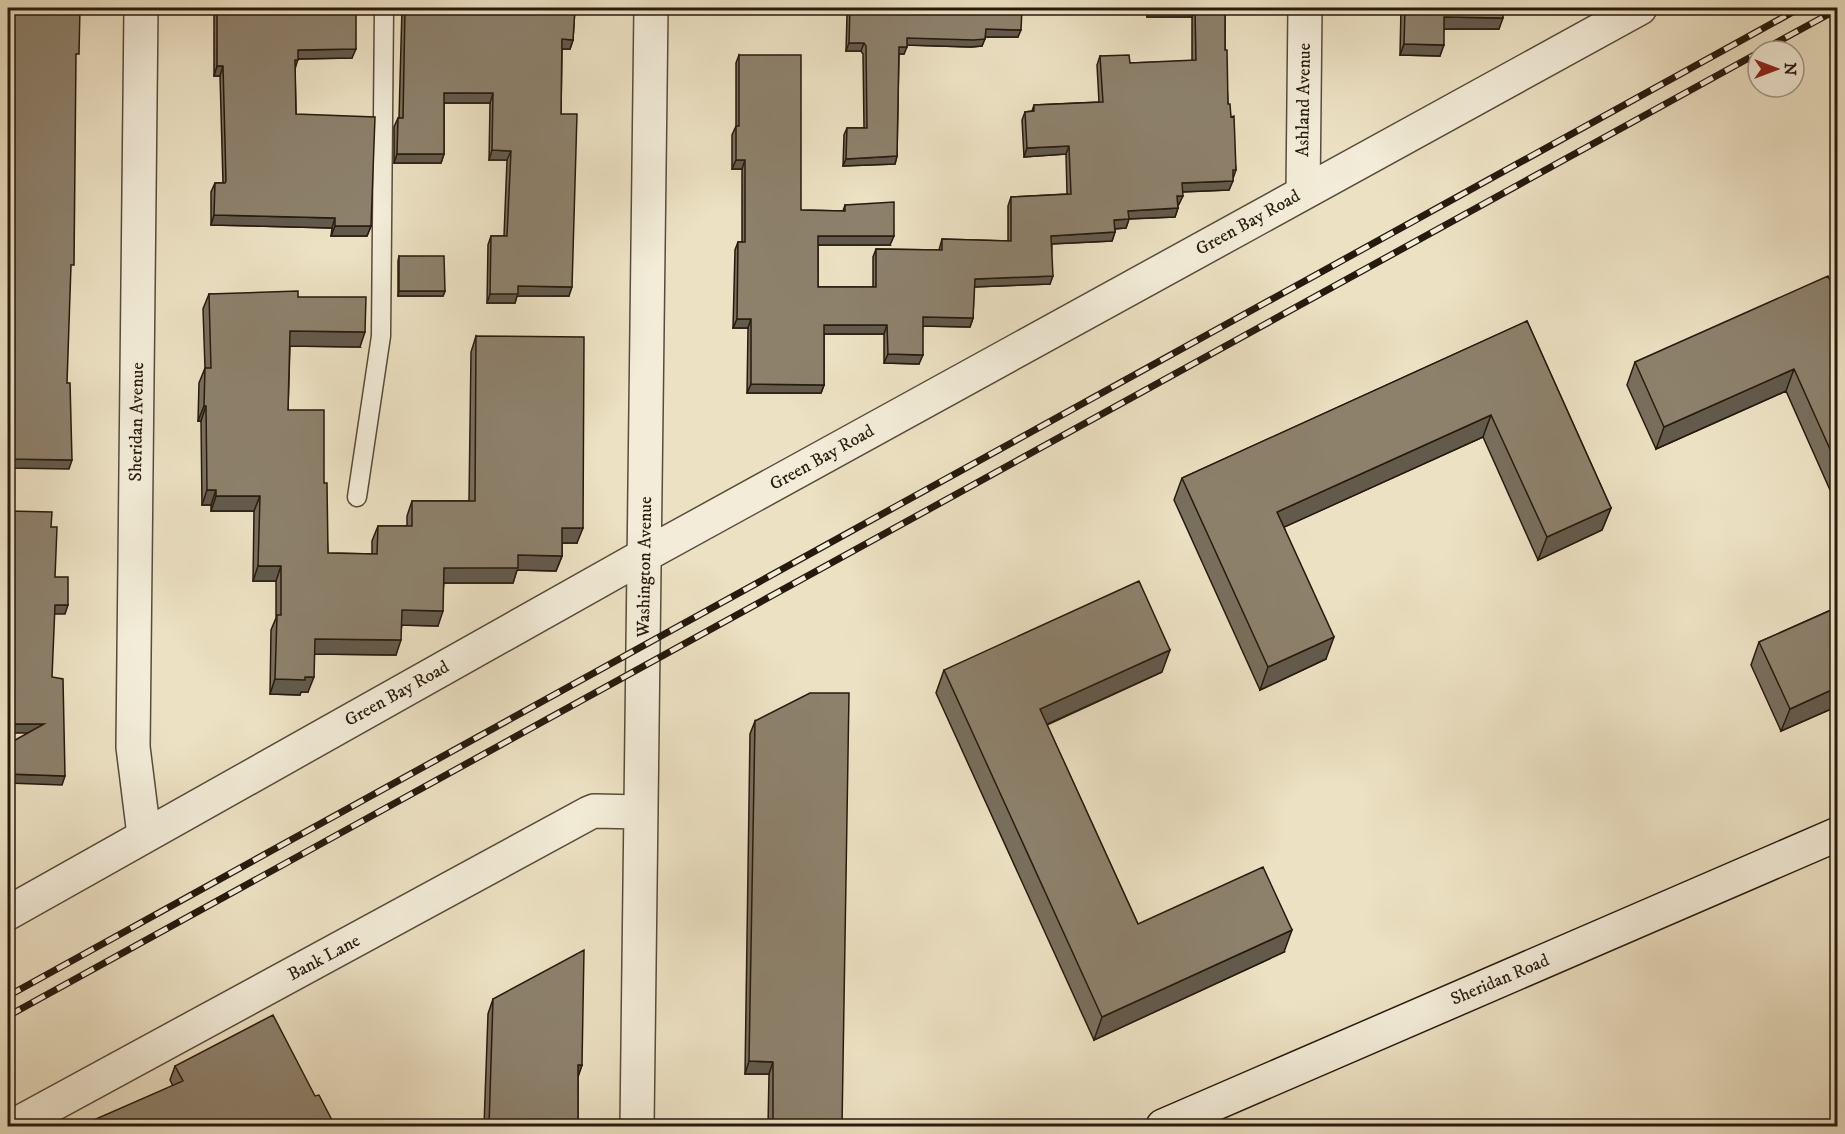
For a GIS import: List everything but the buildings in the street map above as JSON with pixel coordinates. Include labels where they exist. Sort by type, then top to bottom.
[{"type":"street","name":"Sheridan Avenue","points":[[141,8],[133,747],[144,835]]},
{"type":"street","name":"Washington Avenue","points":[[637,1126],[651,8]]},
{"type":"street","name":"Ashland Avenue","points":[[1303,193],[1305,8]]},
{"type":"street","name":"Green Bay Road","points":[[8,913],[645,555],[1640,8]]},
{"type":"street","name":"Bank Lane","points":[[13,1126],[589,813],[594,811],[641,812]]},
{"type":"street","name":"Sheridan Road","points":[[1163,1126],[1838,834]]},
{"type":"lane","points":[[357,496],[381,336],[384,8]]},
{"type":"railway","points":[[8,996],[1800,8]]},
{"type":"railway","points":[[1783,39],[1838,9]]},
{"type":"railway","points":[[8,1016],[1746,60]]}]
